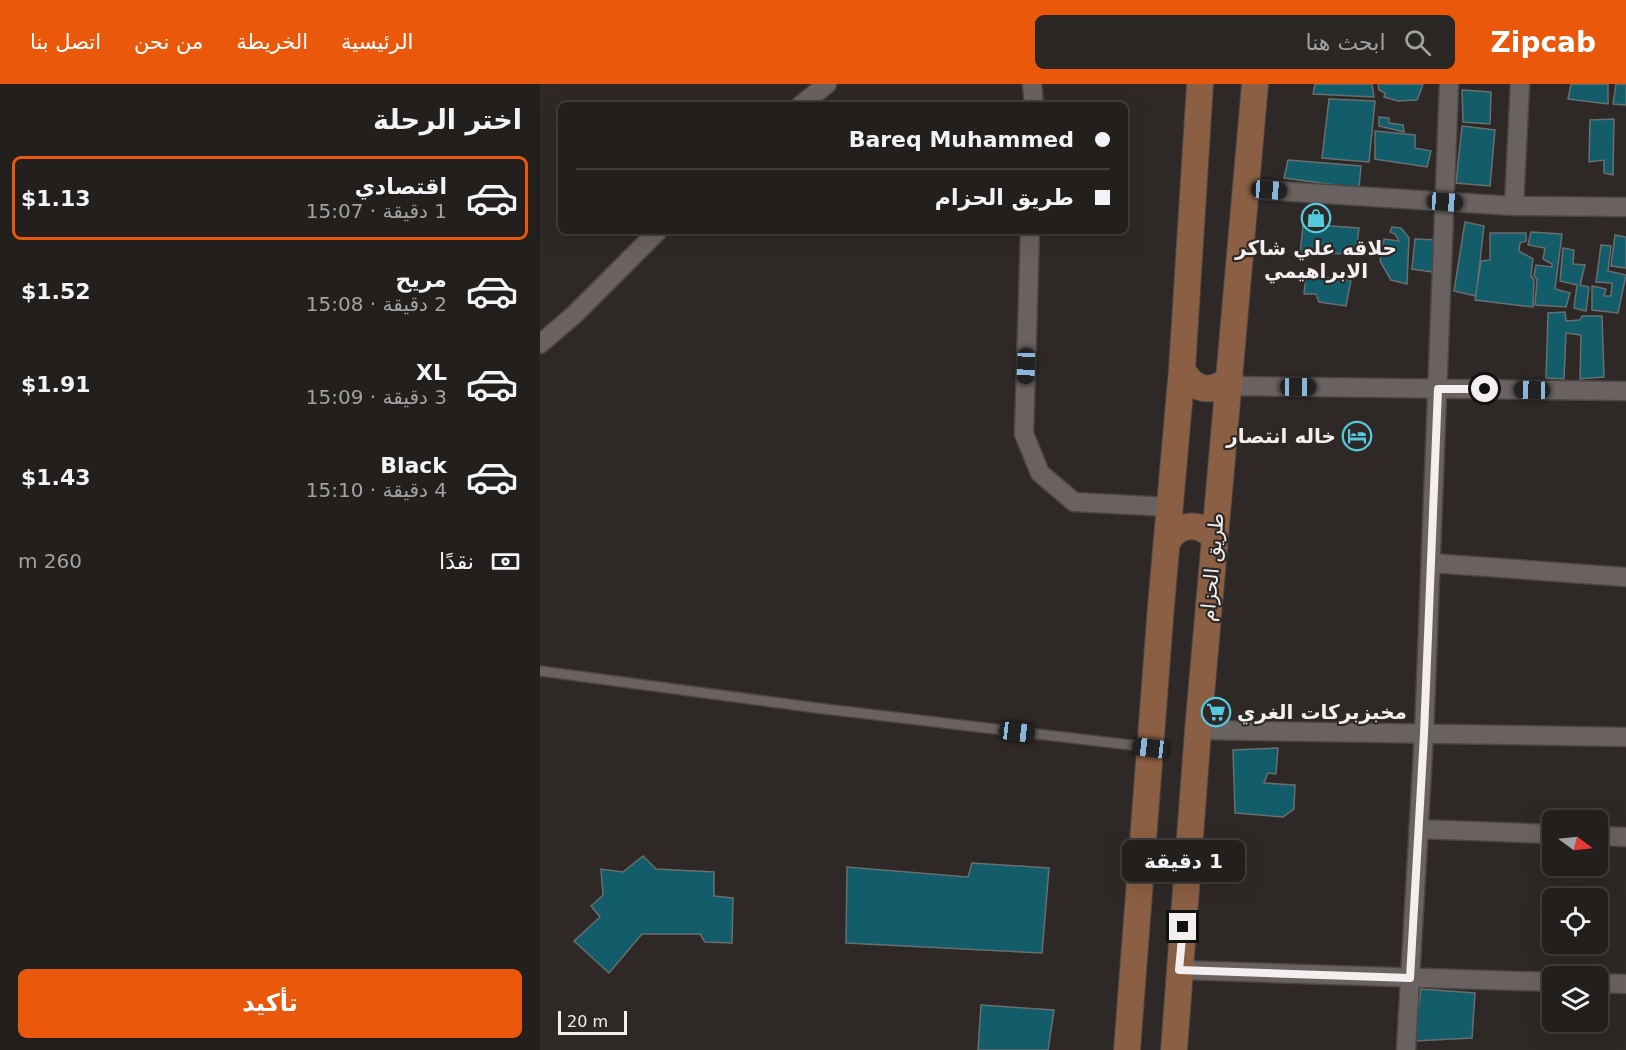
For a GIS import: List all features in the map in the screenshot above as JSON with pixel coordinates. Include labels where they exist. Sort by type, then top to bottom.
[{"type":"main road","points":[[1127,1050],[1182,369],[1200,84]]},
{"type":"main road","name":"طريق الحزام","points":[[1174,1050],[1198,730],[1255,84]]},
{"type":"main road","points":[[1182,369],[1190,382],[1203,388],[1218,387],[1229,382]]},
{"type":"main road","points":[[1167,543],[1176,531],[1190,526],[1204,529],[1215,539]]},
{"type":"street","points":[[805,102],[827,84]]},
{"type":"street","points":[[1032,84],[1034,102]]},
{"type":"street","points":[[1406,1050],[1424,734],[1449,84]]},
{"type":"street","points":[[1514,206],[1520,84]]},
{"type":"street","points":[[1247,189],[1514,206],[1626,207]]},
{"type":"street","points":[[540,344],[574,315],[655,234]]},
{"type":"street","points":[[1030,234],[1024,434],[1040,473],[1074,502],[1170,507]]},
{"type":"street","points":[[1229,382],[1438,389],[1626,391]]},
{"type":"street","points":[[1431,563],[1626,577]]},
{"type":"street","points":[[1198,730],[1626,737]]},
{"type":"street","points":[[1418,829],[1542,834]]},
{"type":"street","points":[[1608,836],[1626,837]]},
{"type":"street","points":[[1179,970],[1542,982]]},
{"type":"street","points":[[1608,983],[1626,984]]},
{"type":"lane","points":[[540,671],[817,708],[1150,748]]},
{"type":"building","points":[[1315,84],[1372,84],[1374,97],[1313,94]]},
{"type":"building","points":[[1378,84],[1423,84],[1417,100],[1398,101],[1384,97],[1385,93],[1379,90]]},
{"type":"building","points":[[1571,84],[1608,84],[1608,104],[1568,99]]},
{"type":"building","points":[[1616,84],[1626,84],[1626,105],[1613,104]]},
{"type":"building","points":[[1462,90],[1491,92],[1490,124],[1463,122]]},
{"type":"building","points":[[1329,99],[1375,101],[1369,162],[1322,158]]},
{"type":"building","points":[[1379,117],[1389,118],[1389,123],[1403,125],[1404,132],[1379,126]]},
{"type":"building","points":[[1614,119],[1613,175],[1604,173],[1604,160],[1589,162],[1590,120]]},
{"type":"building","points":[[1462,126],[1495,130],[1490,186],[1456,183]]},
{"type":"building","points":[[1375,131],[1415,135],[1415,148],[1431,151],[1427,167],[1375,159]]},
{"type":"building","points":[[1288,160],[1361,166],[1359,188],[1284,178]]},
{"type":"building","points":[[1465,222],[1484,226],[1476,296],[1454,291]]},
{"type":"building","points":[[1303,224],[1359,228],[1356,253],[1300,255]]},
{"type":"building","points":[[1392,227],[1401,228],[1409,238],[1407,284],[1391,280],[1380,261],[1384,239],[1399,241],[1395,234],[1390,232]]},
{"type":"building","points":[[1531,232],[1562,234],[1555,289],[1570,293],[1566,307],[1535,305],[1536,265],[1552,267],[1552,264],[1543,259],[1545,248],[1528,245]]},
{"type":"building","points":[[1490,233],[1526,233],[1526,241],[1520,243],[1519,251],[1533,259],[1531,276],[1534,280],[1533,307],[1475,300],[1481,261],[1490,260]]},
{"type":"building","points":[[1615,235],[1626,237],[1626,268],[1611,266]]},
{"type":"building","points":[[1415,239],[1438,240],[1432,272],[1412,269]]},
{"type":"building","points":[[1601,245],[1611,246],[1608,271],[1626,275],[1618,313],[1592,310],[1592,286],[1606,289],[1604,296],[1611,296],[1612,283],[1596,282]]},
{"type":"building","points":[[1563,248],[1574,250],[1573,264],[1585,265],[1580,285],[1589,287],[1586,311],[1574,308],[1577,285],[1560,281]]},
{"type":"building","points":[[1306,276],[1351,280],[1346,306],[1319,302],[1316,294],[1304,294]]},
{"type":"building","points":[[1565,312],[1566,321],[1580,320],[1582,316],[1602,316],[1604,377],[1580,379],[1581,335],[1566,333],[1564,379],[1546,378],[1548,313]]},
{"type":"building","points":[[1278,748],[1276,774],[1268,773],[1264,783],[1295,785],[1294,809],[1283,817],[1235,813],[1233,750]]},
{"type":"building","points":[[643,856],[656,869],[714,872],[714,896],[733,898],[732,943],[705,942],[700,934],[642,934],[609,973],[574,941],[600,917],[591,906],[603,895],[601,869],[623,872]]},
{"type":"building","points":[[972,863],[1049,868],[1042,953],[846,943],[847,867],[968,877]]},
{"type":"building","points":[[1421,989],[1475,993],[1472,1038],[1414,1041]]},
{"type":"building","points":[[981,1005],[1054,1010],[1048,1050],[978,1050]]},
{"type":"place","name":"حلاقه علي شاكر الابراهيمي","points":[[1316,218]]},
{"type":"place","name":"خاله انتصار","points":[[1357,436]]},
{"type":"place","name":"مخبزبركات الغري","points":[[1216,712]]},
{"type":"route","points":[[1183,927],[1179,970],[1410,978],[1424,734],[1438,389],[1485,389]]}]
